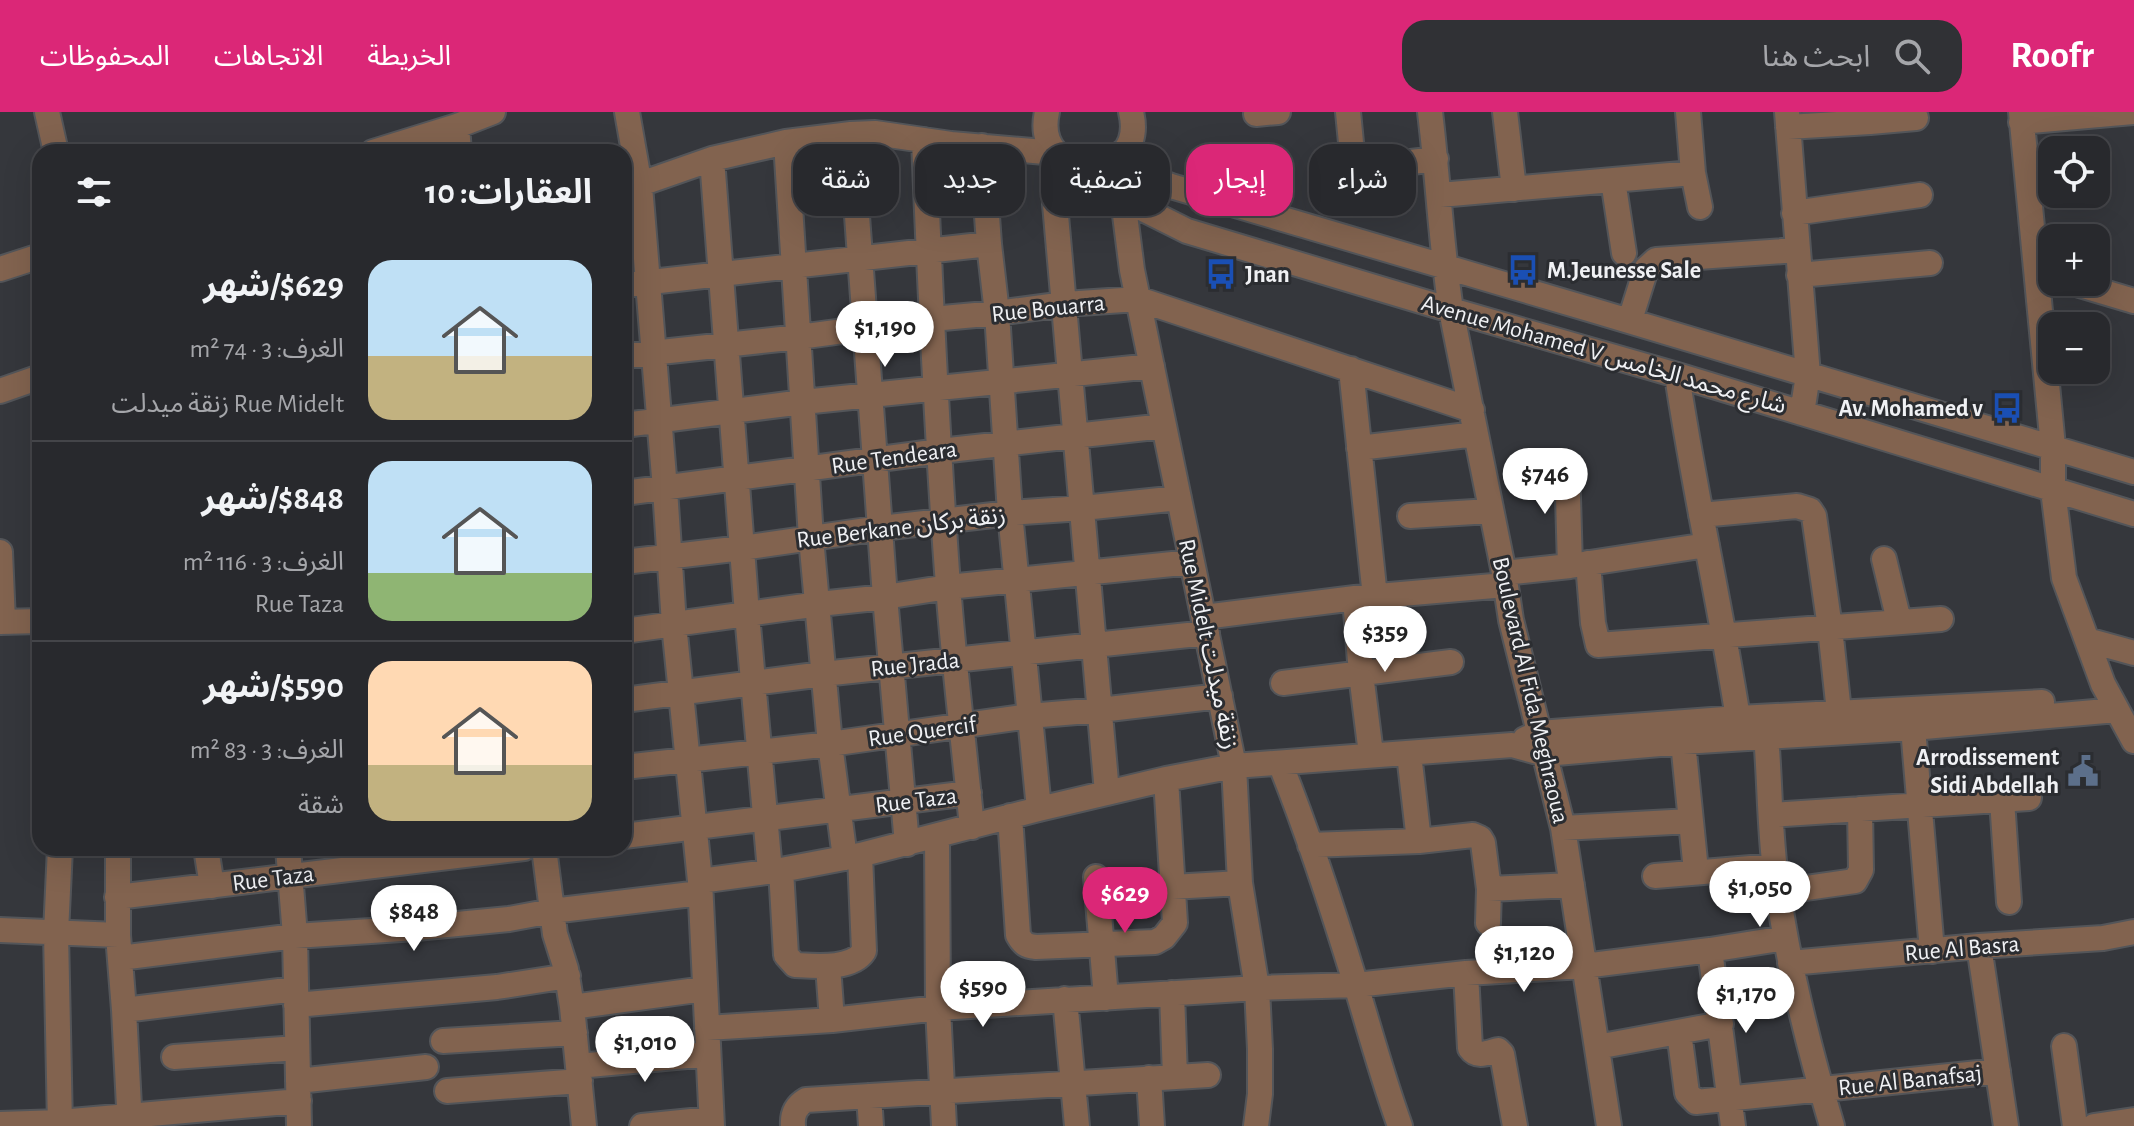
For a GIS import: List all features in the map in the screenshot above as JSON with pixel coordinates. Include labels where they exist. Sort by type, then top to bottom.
[{"type":"street","points":[[47,112],[58,144]]},
{"type":"street","points":[[399,144],[493,112]]},
{"type":"street","points":[[627,112],[629,144]]},
{"type":"street","points":[[1047,112],[1047,136],[1055,144]]},
{"type":"street","name":"Rue Midelt زنقة ميدلت","points":[[1130,144],[1133,129],[1131,112]]},
{"type":"street","points":[[1348,112],[1356,167],[1436,159]]},
{"type":"street","name":"Boulevard Al Fida Meghraoua","points":[[1430,112],[1451,310],[1511,620],[1563,828],[1609,1126]]},
{"type":"street","points":[[1505,112],[1514,189]]},
{"type":"street","points":[[1688,112],[1693,173],[1700,207]]},
{"type":"street","points":[[2038,233],[2021,117],[2134,112]]},
{"type":"street","points":[[1802,413],[1808,375],[1787,119],[1916,118]]},
{"type":"street","points":[[457,126],[458,144]]},
{"type":"street","points":[[642,1126],[711,1123],[700,887],[674,624],[654,353],[635,284],[632,188],[712,159],[786,142],[875,133],[963,144]]},
{"type":"street","points":[[851,134],[874,459],[907,844]]},
{"type":"street","points":[[924,140],[948,587],[972,827]]},
{"type":"street","points":[[712,159],[766,819],[786,955],[795,965],[828,966],[859,958],[864,951],[852,857],[838,811],[823,674],[811,538],[786,142]]},
{"type":"street","points":[[1440,195],[1693,173]]},
{"type":"street","points":[[1613,180],[1624,253]]},
{"type":"street","name":"Avenue Mohamed V شارع محمد الخامس","points":[[1170,186],[2134,472]]},
{"type":"street","points":[[1794,213],[1920,195]]},
{"type":"street","points":[[987,216],[1022,651],[1039,809]]},
{"type":"street","points":[[1056,216],[1107,793]]},
{"type":"street","name":"Rue Midelt زنقة ميدلت","points":[[1125,216],[1132,270],[1234,766],[1240,883],[1257,988],[1260,1094],[1256,1126]]},
{"type":"street","name":"Avenue Mohamed V شارع محمد الخامس","points":[[1157,216],[1187,231],[2134,514]]},
{"type":"street","points":[[635,284],[989,244]]},
{"type":"street","points":[[1630,320],[1646,269],[1656,260],[1797,250]]},
{"type":"street","points":[[0,269],[32,259]]},
{"type":"street","points":[[1799,275],[1930,263]]},
{"type":"street","points":[[2110,294],[2134,301]]},
{"type":"street","points":[[2045,296],[2053,490],[2064,578],[2103,684],[2134,741]]},
{"type":"street","points":[[1138,299],[1351,369],[1474,422]]},
{"type":"street","name":"Rue Bouarra","points":[[632,355],[1065,304],[1138,299]]},
{"type":"street","points":[[632,424],[803,402],[1152,366]]},
{"type":"street","points":[[1351,369],[1359,448],[1365,597],[1361,674],[1371,754]]},
{"type":"street","points":[[1677,375],[1738,718]]},
{"type":"street","points":[[0,391],[32,380]]},
{"type":"street","points":[[1359,448],[1474,422]]},
{"type":"street","name":"Rue Tendeara","points":[[632,492],[874,459],[1164,426]]},
{"type":"street","points":[[1567,463],[1579,565],[1598,645],[1941,619]]},
{"type":"street","name":"Rue Berkane زنقة بركان","points":[[632,561],[1010,513],[1179,498]]},
{"type":"street","points":[[1701,515],[1797,506],[1810,510],[1814,516],[1839,712]]},
{"type":"street","points":[[1410,516],[1490,511]]},
{"type":"street","name":"Rue Jrada","points":[[632,699],[1093,644],[1365,597],[1504,579],[1707,545]]},
{"type":"street","points":[[0,552],[2,622],[32,621]]},
{"type":"street","points":[[1884,559],[1899,621]]},
{"type":"street","points":[[632,630],[948,587],[1192,562]]},
{"type":"street","points":[[2087,640],[2134,653]]},
{"type":"street","points":[[1283,683],[1451,662]]},
{"type":"street","name":"Rue Quercif","points":[[632,766],[830,744],[1029,716],[1220,696]]},
{"type":"street","points":[[0,930],[56,933],[119,946],[416,928],[509,919],[700,887],[852,857],[1039,809],[1234,766],[1542,743],[1683,742],[1839,712],[2114,705]]},
{"type":"street","points":[[1542,743],[1738,718],[1766,728],[1913,728],[2114,705]]},
{"type":"street","points":[[1766,728],[1775,866],[1785,938],[1832,1126]]},
{"type":"street","points":[[1913,728],[1932,951]]},
{"type":"street","points":[[1683,742],[1696,871]]},
{"type":"street","points":[[1409,754],[1419,841]]},
{"type":"street","points":[[1280,763],[1310,845],[1400,1126]]},
{"type":"street","points":[[1010,816],[1018,935],[1022,943],[1036,947],[1155,942],[1164,937],[1175,923],[1166,779]]},
{"type":"street","name":"Rue Taza","points":[[632,835],[969,793]]},
{"type":"street","points":[[1771,815],[2029,798]]},
{"type":"street","points":[[2002,800],[2009,902]]},
{"type":"street","points":[[1778,892],[1855,881],[1861,870],[1860,809]]},
{"type":"street","points":[[1563,828],[1690,821]]},
{"type":"street","points":[[1310,845],[1419,841],[1473,835],[1480,838],[1489,889],[1488,923]]},
{"type":"street","points":[[937,836],[938,1008],[944,1126]]},
{"type":"street","points":[[60,856],[56,933],[60,1124]]},
{"type":"street","points":[[118,856],[119,946],[130,1121]]},
{"type":"street","points":[[207,856],[212,886]]},
{"type":"street","points":[[289,856],[295,936],[299,1126]]},
{"type":"street","name":"Rue Taza","points":[[117,897],[291,875],[382,856]]},
{"type":"street","points":[[545,856],[558,946],[568,976],[584,1126]]},
{"type":"street","points":[[1655,876],[1775,866]]},
{"type":"street","points":[[1096,877],[1106,998]]},
{"type":"street","points":[[1172,887],[1240,883]]},
{"type":"street","points":[[1489,889],[1572,885]]},
{"type":"street","name":"Rue Al Basra","points":[[1790,963],[2103,938],[2134,932]]},
{"type":"street","points":[[707,1028],[1065,999],[1356,985],[1466,973],[1584,966],[1785,938]]},
{"type":"street","points":[[1979,946],[2006,1126]]},
{"type":"street","points":[[1710,950],[1733,1126]]},
{"type":"street","points":[[828,966],[832,1020]]},
{"type":"street","points":[[1466,973],[1470,1048],[1478,1055],[1498,1050],[1502,1054],[1515,1126]]},
{"type":"street","points":[[124,1010],[497,987],[568,976]]},
{"type":"street","points":[[572,1007],[704,989]]},
{"type":"street","points":[[1172,993],[1175,1077]]},
{"type":"street","points":[[1065,999],[1077,1126]]},
{"type":"street","points":[[1597,1047],[1721,1024]]},
{"type":"street","name":"Rue Al Banafsaj","points":[[1679,1032],[1687,1093],[1696,1102],[1998,1071]]},
{"type":"street","points":[[443,1041],[575,1033]]},
{"type":"street","points":[[2064,1046],[2075,1126]]},
{"type":"street","points":[[174,1057],[297,1048]]},
{"type":"street","points":[[447,1091],[708,1054]]},
{"type":"street","points":[[0,1124],[130,1121],[426,1067]]},
{"type":"street","points":[[793,1126],[797,1106],[806,1100],[1208,1075]]},
{"type":"street","points":[[1149,1078],[1152,1126]]},
{"type":"street","points":[[869,1096],[871,1126]]},
{"type":"street","points":[[2094,1126],[2134,1120]]},
{"type":"place","name":"M.Jeunesse Sale","points":[[1523,270]]},
{"type":"place","name":"Jnan","points":[[1221,274]]},
{"type":"place","name":"Av. Mohamed v","points":[[2007,408]]},
{"type":"place","name":"Arrodissement Sidi Abdellah","points":[[2083,771]]}]
